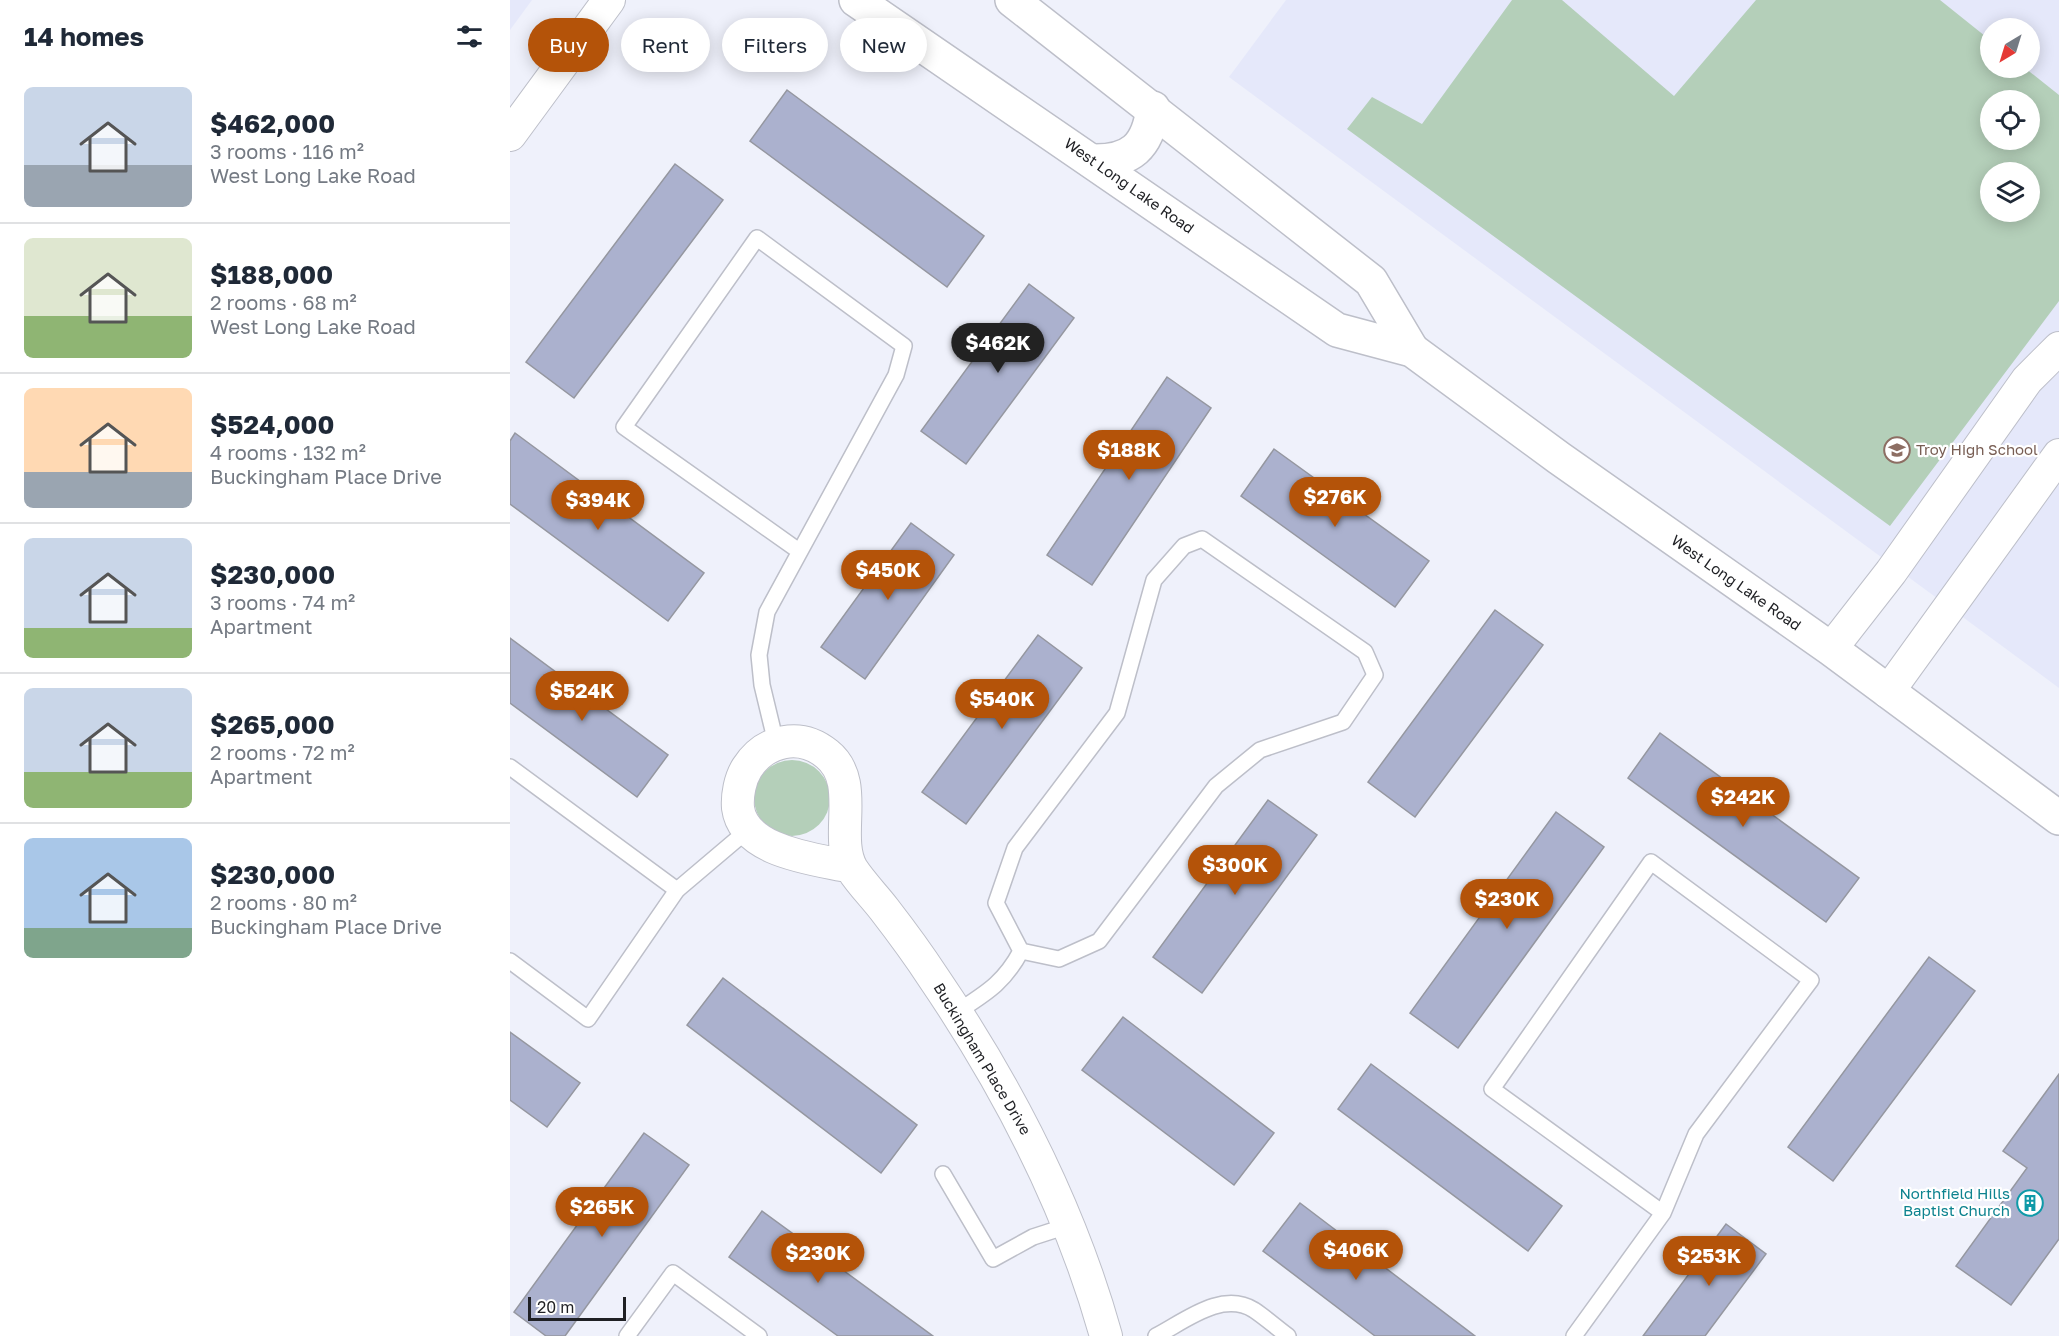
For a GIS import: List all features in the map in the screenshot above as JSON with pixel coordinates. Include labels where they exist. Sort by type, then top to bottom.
[{"type":"main road","name":"West Long Lake Road","points":[[856,0],[1337,330],[1412,350],[1559,458],[1831,650],[2059,818]]},
{"type":"main road","name":"West Long Lake Road","points":[[1012,0],[1153,108],[1371,281],[1412,350]]},
{"type":"main road","points":[[1092,161],[1124,158],[1136,149],[1151,125],[1153,108]]},
{"type":"street","points":[[510,135],[609,0]]},
{"type":"street","points":[[1831,650],[1892,572],[2027,380],[2059,348]]},
{"type":"street","points":[[1888,692],[2059,455]]},
{"type":"street","name":"Buckingham Place Drive","points":[[776,743],[798,741],[814,746],[836,764],[845,792],[847,843],[851,867],[957,1012],[1018,1114],[1044,1167],[1096,1302],[1106,1336]]},
{"type":"street","points":[[776,743],[764,749],[754,759],[741,781],[738,810],[749,829],[758,839],[774,848],[851,867]]},
{"type":"lane","points":[[776,743],[762,685],[759,655],[767,612],[896,375],[904,346],[757,238],[624,427],[799,551]]},
{"type":"lane","points":[[1202,539],[1365,652],[1375,675],[1343,722],[1260,750],[1216,786],[1099,941],[1059,959],[1021,951],[996,903],[1015,848],[1117,713],[1154,580],[1184,546],[1202,539]]},
{"type":"lane","points":[[510,768],[677,890]]},
{"type":"lane","points":[[510,961],[588,1019],[677,890],[749,829]]},
{"type":"lane","points":[[1574,1336],[1663,1213],[1696,1134],[1811,980],[1651,862],[1492,1089],[1663,1213]]},
{"type":"lane","points":[[957,1012],[992,990],[1009,973],[1021,951]]},
{"type":"lane","points":[[943,1174],[993,1259],[1033,1237],[1067,1226]]},
{"type":"lane","points":[[627,1336],[673,1273],[759,1336]]},
{"type":"lane","points":[[1156,1336],[1215,1305],[1234,1302],[1253,1310],[1288,1336]]},
{"type":"shaded area","points":[[510,0],[532,0],[510,30]]},
{"type":"shaded area","name":"Troy High School","points":[[1286,0],[2059,0],[2059,688],[1229,77]]},
{"type":"green space","name":"Troy High School","points":[[1512,0],[1562,0],[1674,96],[1756,0],[1940,0],[1980,32],[1980,78],[2038,78],[2059,95],[2059,301],[1890,526],[1347,129],[1372,97],[1422,124]]},
{"type":"green space","points":[[800,760],[813,766],[824,777],[830,790],[828,813],[813,830],[800,836],[784,836],[771,830],[756,813],[754,790],[760,777],[777,762]]},
{"type":"building","points":[[787,90],[984,236],[947,287],[750,141]]},
{"type":"building","points":[[675,164],[723,200],[574,398],[526,362]]},
{"type":"building","points":[[1029,284],[1074,318],[966,464],[921,431]]},
{"type":"building","points":[[1167,377],[1211,408],[1092,585],[1047,555]]},
{"type":"building","points":[[515,433],[704,573],[668,621],[510,504],[510,441]]},
{"type":"building","points":[[1274,449],[1429,561],[1395,607],[1241,496]]},
{"type":"building","points":[[911,523],[954,555],[865,679],[821,647]]},
{"type":"building","points":[[1495,610],[1543,645],[1415,817],[1368,782]]},
{"type":"building","points":[[1038,635],[1082,668],[966,824],[922,792]]},
{"type":"building","points":[[510,638],[668,755],[637,797],[510,703]]},
{"type":"building","points":[[1660,733],[1859,878],[1826,922],[1628,778]]},
{"type":"building","points":[[1268,800],[1317,835],[1202,993],[1153,957]]},
{"type":"building","points":[[1556,812],[1604,847],[1458,1048],[1410,1013]]},
{"type":"building","points":[[1929,957],[1975,991],[1833,1181],[1788,1147]]},
{"type":"building","points":[[723,978],[917,1125],[881,1173],[687,1025]]},
{"type":"building","points":[[1123,1017],[1274,1133],[1234,1185],[1082,1070]]},
{"type":"building","points":[[510,1032],[580,1083],[547,1127],[510,1100]]},
{"type":"building","points":[[1371,1064],[1562,1206],[1528,1251],[1338,1109]]},
{"type":"building","name":"Northfield Hills Baptist Church","points":[[2059,1074],[2059,1239],[2011,1305],[1956,1266],[2027,1168],[2003,1151]]},
{"type":"building","points":[[644,1133],[689,1165],[565,1336],[546,1336],[514,1312]]},
{"type":"building","points":[[1300,1203],[1475,1336],[1375,1336],[1263,1251]]},
{"type":"building","points":[[762,1211],[933,1336],[838,1336],[729,1257]]},
{"type":"building","points":[[1726,1224],[1766,1254],[1705,1336],[1643,1336]]},
{"type":"place","name":"Troy High School","points":[[1897,450]]},
{"type":"place","name":"Northfield Hills Baptist Church","points":[[2030,1203]]}]
